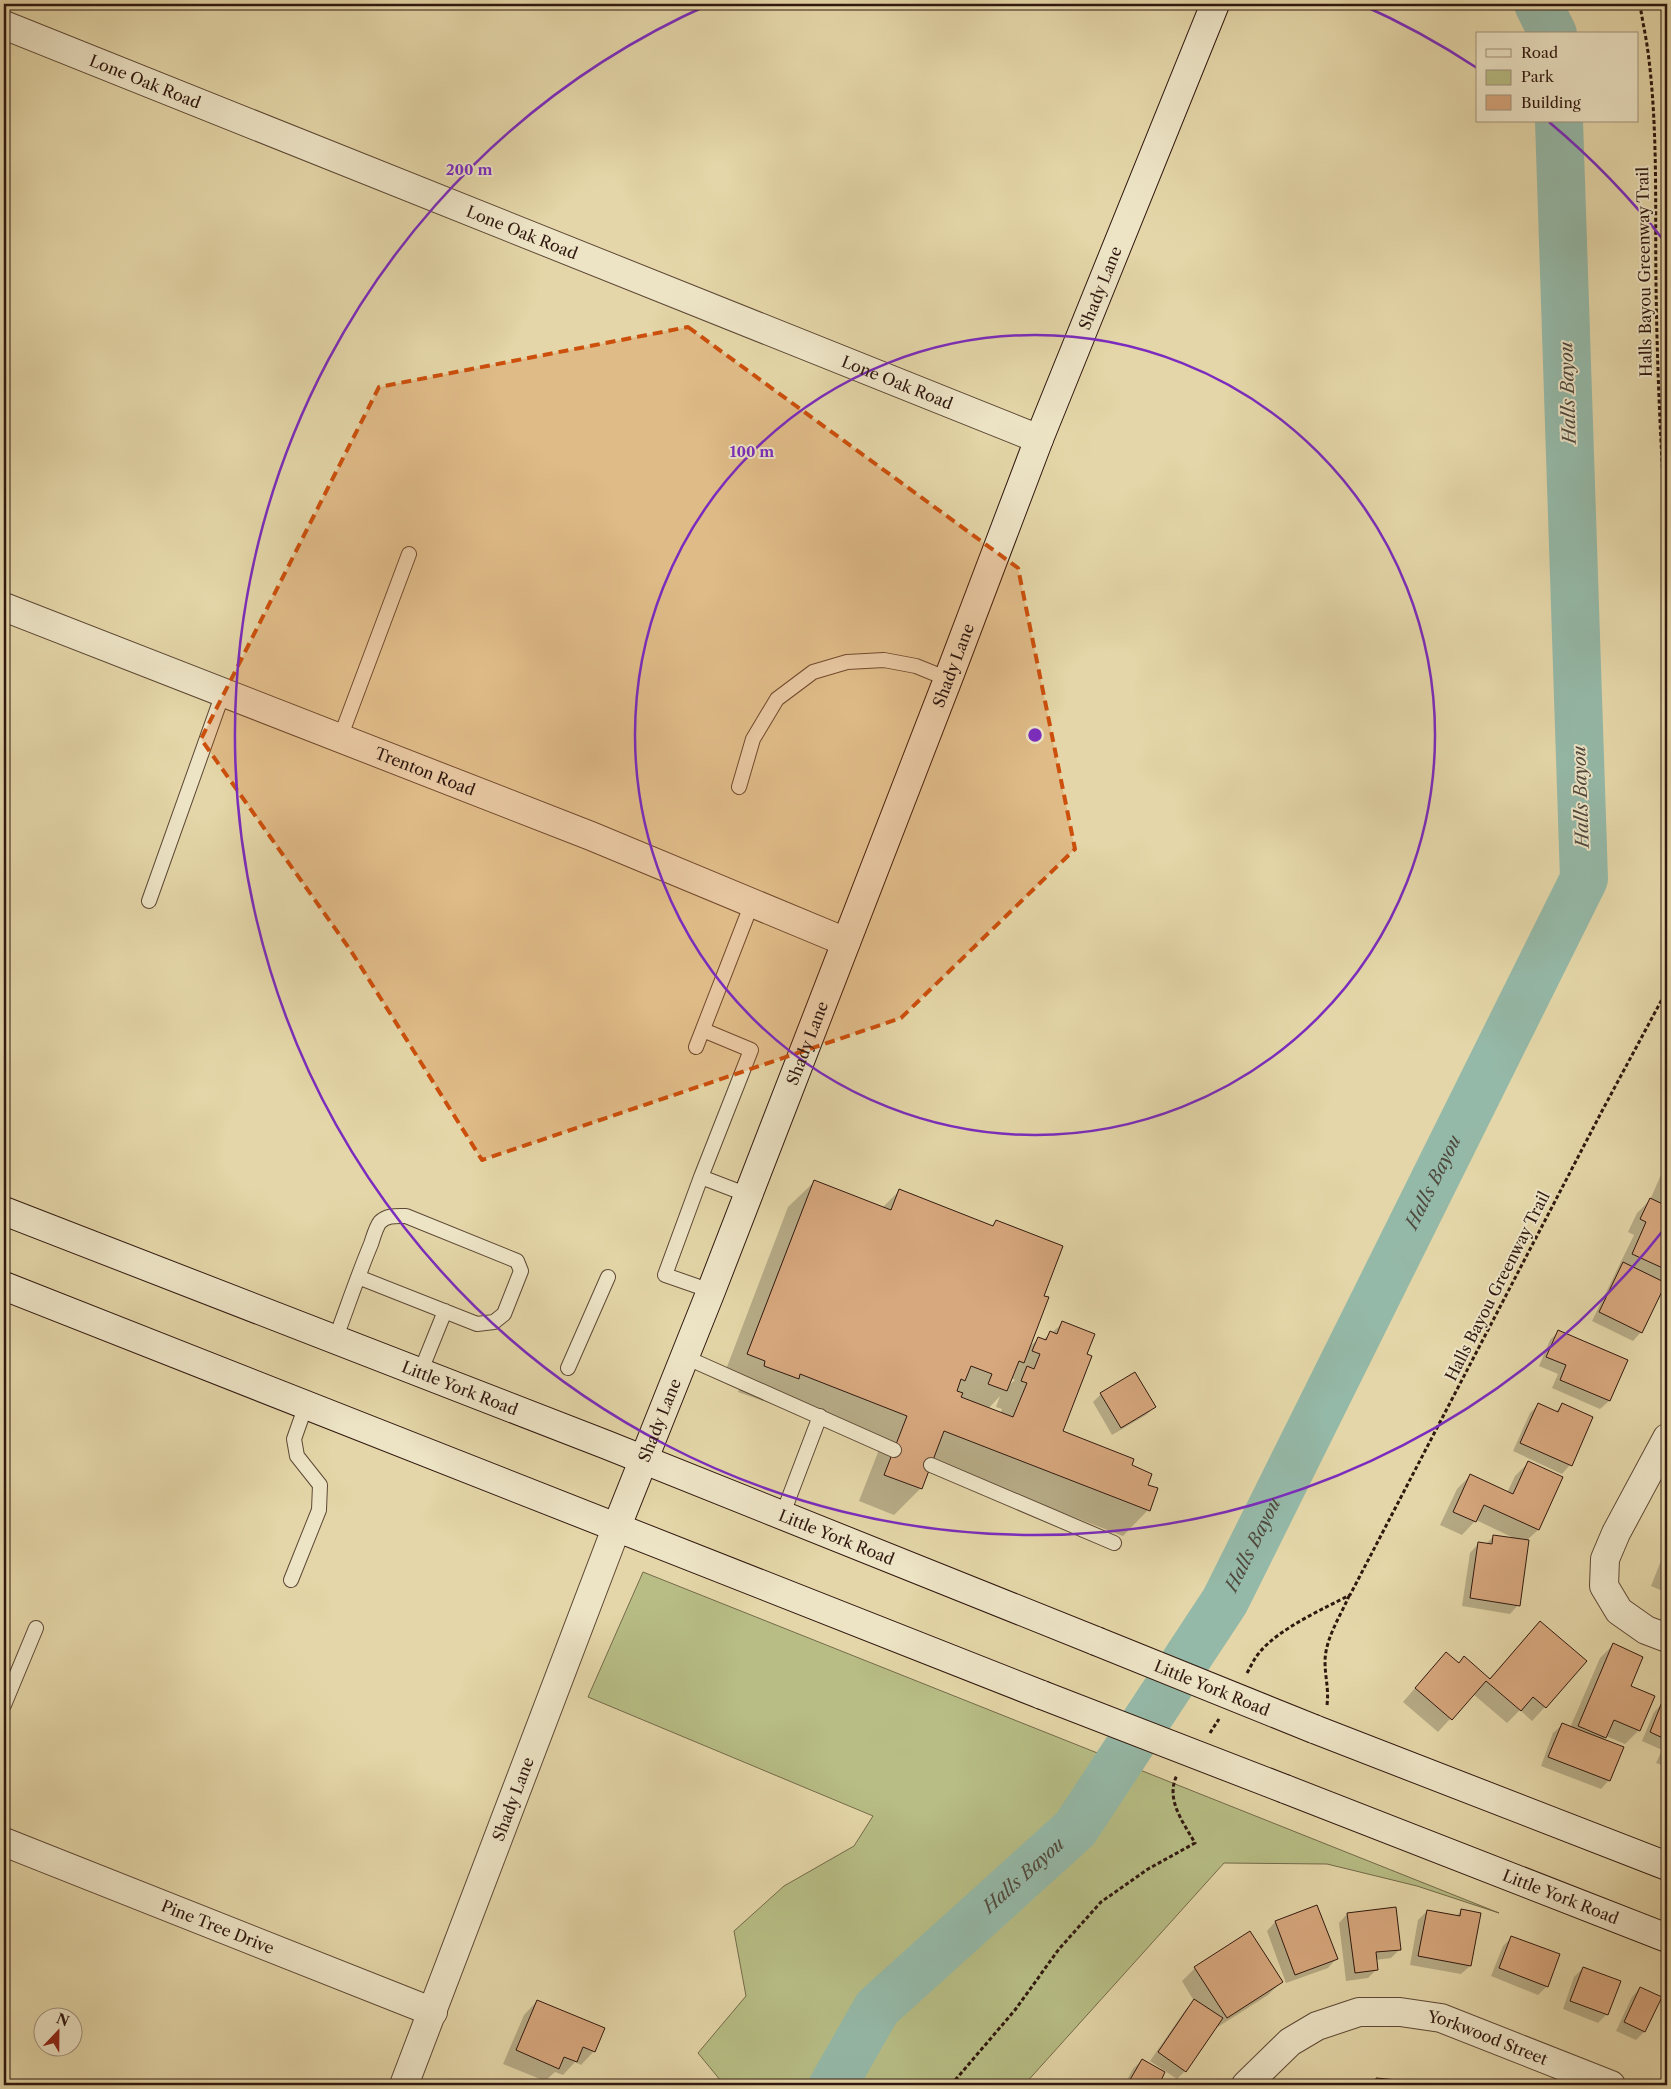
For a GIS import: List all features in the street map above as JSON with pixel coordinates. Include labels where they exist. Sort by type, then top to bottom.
[{"type":"street","name":"Shady Lane","points":[[404,2085],[617,1526],[711,1292],[1039,439],[1216,4]]},
{"type":"street","name":"Lone Oak Road","points":[[4,25],[1039,439]]},
{"type":"street","name":"Trenton Road","points":[[4,607],[591,836],[846,942]]},
{"type":"street","name":"Little York Road","points":[[4,1212],[420,1372],[1096,1641],[1320,1720],[1667,1866]]},
{"type":"street","name":"Little York Road","points":[[4,1286],[1042,1695],[1667,1938]]},
{"type":"street","points":[[1665,1637],[1646,1630],[1619,1611],[1604,1586],[1604,1559],[1667,1438]]},
{"type":"street","name":"Pine Tree Drive","points":[[4,1842],[433,2012]]},
{"type":"street","name":"Yorkwood Street","points":[[1246,2085],[1290,2042],[1317,2026],[1359,2012],[1400,2012],[1441,2018],[1611,2085]]},
{"type":"lane","points":[[340,738],[409,554]]},
{"type":"lane","points":[[739,787],[753,739],[776,699],[813,672],[847,662],[884,660],[916,666],[948,679]]},
{"type":"lane","points":[[149,901],[223,694]]},
{"type":"lane","points":[[696,1047],[752,903]]},
{"type":"lane","points":[[703,1030],[751,1050],[665,1275],[711,1292]]},
{"type":"lane","points":[[701,1177],[748,1194]]},
{"type":"lane","points":[[335,1340],[358,1277],[380,1223],[390,1216],[406,1216],[517,1261],[521,1271],[504,1314],[494,1322],[477,1324],[358,1277]]},
{"type":"lane","points":[[568,1368],[608,1276]]},
{"type":"lane","points":[[420,1372],[445,1311]]},
{"type":"lane","points":[[685,1357],[894,1450]]},
{"type":"lane","points":[[291,1580],[319,1510],[320,1485],[297,1456],[294,1438],[306,1405]]},
{"type":"lane","points":[[782,1516],[820,1416]]},
{"type":"lane","points":[[931,1464],[1114,1543]]},
{"type":"lane","points":[[4,1705],[36,1628]]},
{"type":"path","name":"Halls Bayou Greenway Trail","points":[[1640,4],[1648,52],[1652,95],[1657,337],[1661,451],[1667,541]]},
{"type":"path","name":"Halls Bayou Greenway Trail","points":[[1320,1720],[1329,1694],[1325,1662],[1328,1642],[1350,1595],[1602,1110],[1667,990]]},
{"type":"path","points":[[1244,1677],[1259,1652],[1272,1640],[1303,1619],[1350,1595]]},
{"type":"path","points":[[1204,1740],[1220,1718]]},
{"type":"path","points":[[952,2085],[1016,2010],[1059,1948],[1101,1902],[1148,1869],[1195,1842],[1173,1799],[1173,1783],[1183,1768]]},
{"type":"highlighted area","points":[[688,327],[1018,568],[1075,849],[901,1018],[482,1160],[351,951],[201,739],[379,387]]},
{"type":"green space","points":[[643,1572],[1499,1913],[1417,1886],[1327,1864],[1224,1863],[1024,2085],[720,2085],[721,2081],[698,2053],[746,1996],[734,1931],[784,1886],[854,1846],[873,1816],[588,1697]]},
{"type":"building","points":[[814,1180],[891,1210],[899,1189],[993,1226],[996,1220],[1063,1246],[1044,1296],[1049,1297],[1024,1363],[1019,1361],[1007,1391],[988,1384],[992,1374],[971,1366],[965,1381],[961,1379],[957,1391],[963,1393],[961,1397],[1013,1417],[1027,1383],[1021,1381],[1027,1366],[1034,1369],[1040,1354],[1032,1351],[1038,1337],[1046,1340],[1050,1331],[1057,1334],[1062,1321],[1095,1334],[1087,1354],[1092,1356],[1063,1431],[1134,1459],[1132,1465],[1152,1474],[1148,1485],[1158,1488],[1150,1511],[944,1431],[922,1489],[884,1475],[907,1416],[800,1374],[799,1379],[764,1366],[765,1361],[747,1354]]},
{"type":"building","points":[[1650,1198],[1667,1206],[1667,1270],[1632,1254],[1646,1222],[1640,1219]]},
{"type":"building","points":[[1623,1262],[1666,1283],[1642,1333],[1599,1312]]},
{"type":"building","points":[[1558,1330],[1628,1360],[1610,1401],[1560,1380],[1566,1365],[1546,1357]]},
{"type":"building","points":[[1135,1372],[1156,1407],[1121,1428],[1100,1393]]},
{"type":"building","points":[[1538,1403],[1558,1412],[1562,1403],[1593,1417],[1572,1466],[1520,1443]]},
{"type":"building","points":[[1528,1461],[1563,1477],[1539,1530],[1484,1505],[1476,1522],[1453,1512],[1470,1474],[1513,1494]]},
{"type":"building","points":[[1493,1535],[1529,1540],[1520,1606],[1470,1598],[1478,1542],[1492,1544]]},
{"type":"building","points":[[1540,1621],[1587,1661],[1546,1708],[1533,1697],[1521,1711],[1486,1681],[1452,1720],[1415,1688],[1446,1652],[1459,1663],[1464,1656],[1490,1679]]},
{"type":"building","points":[[1613,1643],[1643,1657],[1631,1686],[1655,1696],[1640,1731],[1614,1720],[1606,1738],[1578,1726]]},
{"type":"building","points":[[1662,1702],[1667,1704],[1667,1740],[1650,1732]]},
{"type":"building","points":[[1562,1723],[1624,1747],[1610,1781],[1548,1757]]},
{"type":"building","points":[[1317,1905],[1338,1959],[1295,1975],[1275,1921]]},
{"type":"building","points":[[1396,1907],[1401,1950],[1376,1952],[1378,1970],[1355,1973],[1347,1913]]},
{"type":"building","points":[[1461,1909],[1481,1913],[1471,1966],[1418,1956],[1427,1910],[1460,1916]]},
{"type":"building","points":[[1250,1931],[1283,1982],[1227,2018],[1194,1967]]},
{"type":"building","points":[[1511,1936],[1560,1954],[1548,1987],[1499,1968]]},
{"type":"building","points":[[1583,1967],[1621,1981],[1608,2015],[1570,2001]]},
{"type":"building","points":[[1640,1987],[1662,1997],[1645,2032],[1624,2022]]},
{"type":"building","points":[[1194,1999],[1223,2018],[1186,2072],[1158,2052]]},
{"type":"building","points":[[537,2000],[605,2028],[595,2052],[583,2047],[577,2062],[564,2057],[559,2069],[516,2050]]},
{"type":"building","points":[[1142,2059],[1165,2072],[1159,2085],[1127,2085]]},
{"type":"building","points":[[1376,2078],[1420,2082],[1419,2085],[1375,2085]]},
{"type":"waterway","name":"Halls Bayou","points":[[1538,4],[1552,32]]},
{"type":"waterway","name":"Halls Bayou","points":[[833,2085],[877,2008],[1075,1829],[1225,1601],[1584,879],[1559,122]]}]
